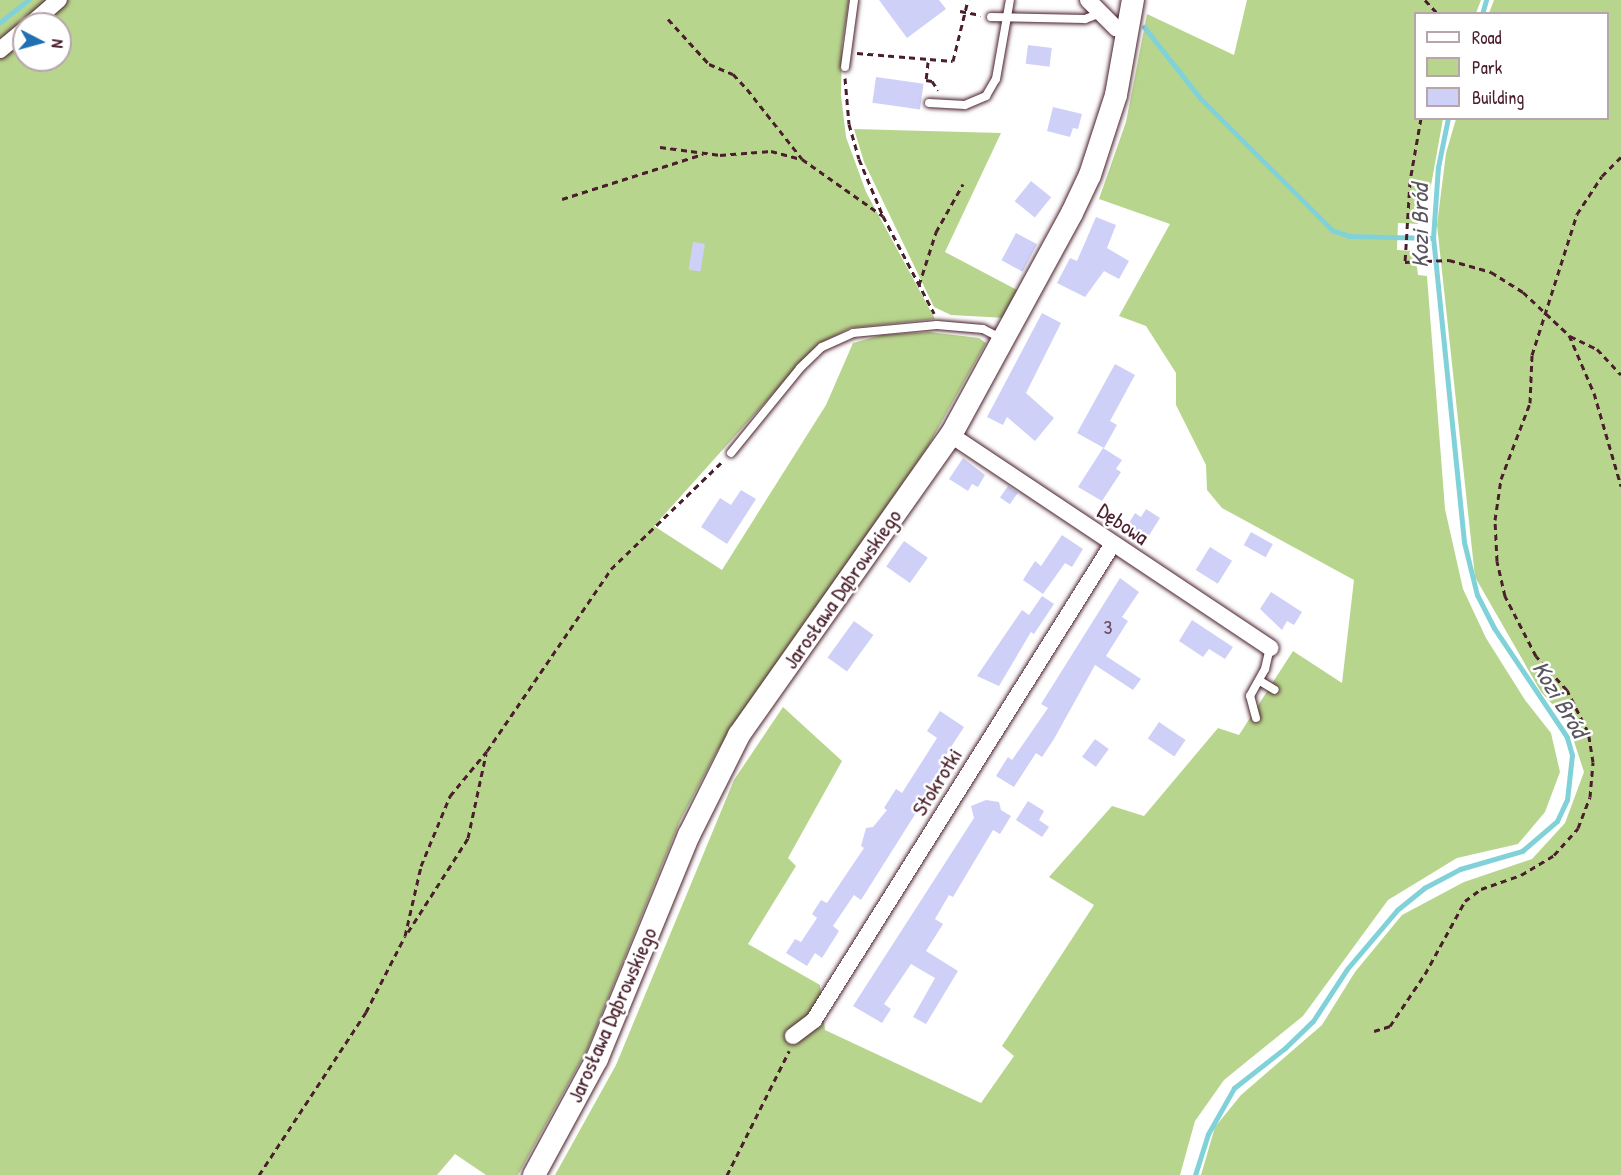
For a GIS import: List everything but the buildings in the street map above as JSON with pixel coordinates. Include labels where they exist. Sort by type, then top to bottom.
[{"type":"street","points":[[45,12],[59,0]]},
{"type":"street","points":[[1088,0],[1127,33]]},
{"type":"street","name":"Jarosława Dąbrowskiego","points":[[534,1175],[597,1059],[689,835],[739,735],[951,435],[1004,340],[1090,175],[1116,95],[1133,0]]},
{"type":"street","points":[[0,50],[12,40]]},
{"type":"street","name":"Dębowa","points":[[951,435],[1112,545],[1270,648]]},
{"type":"street","name":"Stokrotki","points":[[793,1036],[814,1020],[1112,545]]},
{"type":"lane","points":[[845,67],[854,0]]},
{"type":"lane","points":[[929,103],[965,105],[986,96],[996,79],[1011,0]]},
{"type":"lane","points":[[991,17],[1007,20],[1085,19],[1101,13]]},
{"type":"lane","points":[[731,453],[800,368],[822,347],[853,333],[937,326],[982,329],[1004,340]]},
{"type":"lane","points":[[1256,718],[1250,696],[1260,681],[1270,648]]},
{"type":"lane","points":[[1260,681],[1275,690]]},
{"type":"path","points":[[846,52],[948,63],[956,57],[968,0]]},
{"type":"path","points":[[1425,0],[1436,12]]},
{"type":"path","points":[[960,11],[974,13]]},
{"type":"path","points":[[668,19],[709,64],[740,81],[802,159],[883,216]]},
{"type":"path","points":[[903,59],[904,53]]},
{"type":"path","points":[[926,80],[928,62]]},
{"type":"path","points":[[845,67],[849,124],[883,216],[932,311],[942,318]]},
{"type":"path","points":[[1421,120],[1405,262],[1423,263],[1449,260],[1491,272],[1545,313],[1569,335],[1597,349],[1621,375]]},
{"type":"path","points":[[660,147],[703,154],[771,151],[802,159]]},
{"type":"path","points":[[562,199],[703,154]]},
{"type":"path","points":[[1374,1031],[1390,1026],[1425,974],[1465,901],[1481,889],[1521,875],[1554,855],[1578,828],[1590,797],[1593,762],[1588,732],[1567,690],[1536,656],[1505,596],[1497,561],[1495,520],[1501,479],[1530,403],[1532,355],[1577,214],[1602,176],[1621,157]]},
{"type":"path","points":[[919,287],[936,232],[963,184]]},
{"type":"path","points":[[1569,335],[1593,393],[1621,486]]},
{"type":"path","points":[[405,936],[421,866],[450,796],[487,751],[611,569],[731,453]]},
{"type":"path","points":[[259,1175],[366,1012],[405,936],[468,838],[487,751]]},
{"type":"path","points":[[727,1175],[787,1060],[793,1036]]},
{"type":"green space","points":[[0,0],[849,0],[842,45],[841,95],[846,137],[866,192],[935,319],[850,328],[817,345],[654,526],[722,570],[826,405],[853,343],[882,335],[929,332],[979,338],[986,343],[927,448],[717,751],[680,821],[587,1050],[518,1175],[486,1175],[455,1154],[437,1175],[0,1175]]},
{"type":"green space","points":[[1247,0],[1481,0],[1476,12],[1414,12],[1414,120],[1443,120],[1430,191],[1420,189],[1418,224],[1398,223],[1397,250],[1415,251],[1418,275],[1427,276],[1445,509],[1463,589],[1486,638],[1525,700],[1551,733],[1560,772],[1545,812],[1518,844],[1457,858],[1388,900],[1303,1016],[1224,1080],[1195,1121],[1180,1175],[555,1175],[616,1065],[734,780],[783,707],[842,761],[788,858],[796,866],[748,944],[820,985],[825,1030],[981,1103],[1014,1056],[1002,1046],[1094,905],[1049,877],[1112,806],[1144,816],[1218,728],[1239,735],[1293,651],[1342,683],[1354,580],[1222,508],[1207,490],[1206,465],[1176,405],[1176,373],[1146,326],[1119,316],[1170,224],[1099,199],[1126,122],[1147,14],[1234,55]]},
{"type":"green space","points":[[1494,0],[1621,0],[1621,1175],[1201,1175],[1215,1127],[1241,1095],[1322,1025],[1355,972],[1402,915],[1464,882],[1532,859],[1565,823],[1584,772],[1567,720],[1541,692],[1475,577],[1437,225],[1446,153],[1456,120],[1609,120],[1609,12],[1489,12]]},
{"type":"green space","points":[[854,129],[1001,133],[945,252],[1019,291],[1006,318],[951,315],[934,307],[864,162]]},
{"type":"waterway","points":[[0,22],[28,0]]},
{"type":"waterway","name":"Kozi Bród","points":[[1483,12],[1486,0]]},
{"type":"waterway","points":[[1144,27],[1200,98],[1332,230],[1349,236],[1433,238]]},
{"type":"waterway","name":"Kozi Bród","points":[[1195,1175],[1208,1134],[1234,1088],[1285,1048],[1313,1021],[1347,969],[1397,910],[1424,888],[1460,869],[1522,851],[1557,821],[1567,800],[1572,755],[1567,737],[1494,628],[1477,595],[1464,542],[1433,238],[1438,167],[1448,120]]}]
